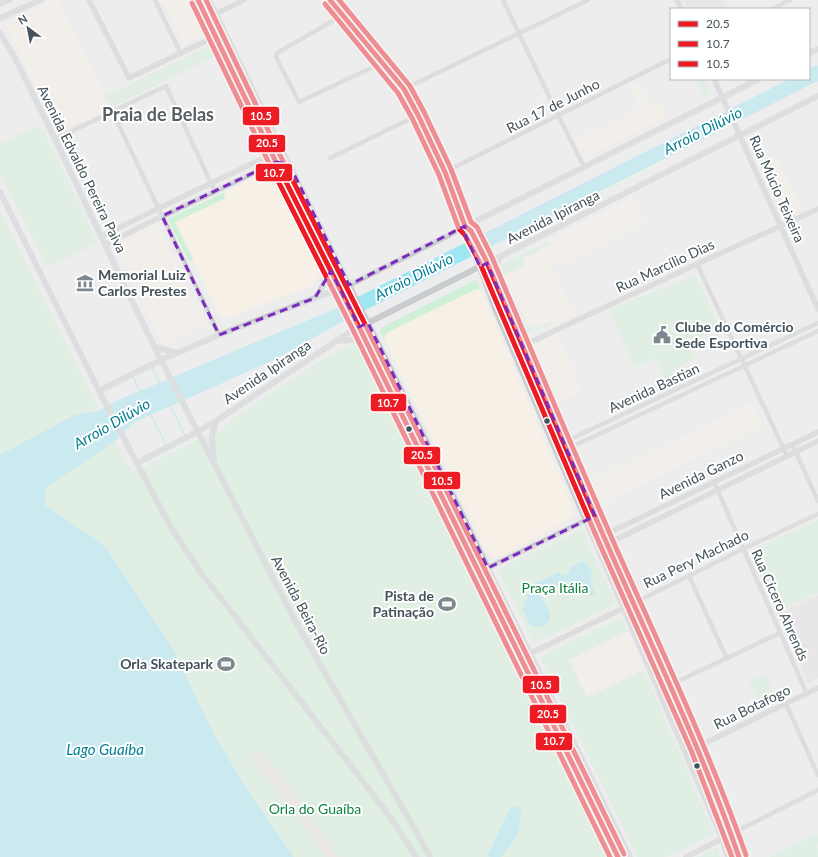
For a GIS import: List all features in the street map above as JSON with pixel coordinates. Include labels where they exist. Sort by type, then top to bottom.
[{"type":"main road","points":[[0,4],[9,0]]},
{"type":"main road","points":[[0,18],[42,0]]},
{"type":"main road","points":[[198,0],[272,154],[344,296],[618,857]]},
{"type":"main road","points":[[209,0],[630,857]]},
{"type":"main road","points":[[330,0],[404,89],[445,172],[494,306],[624,607],[722,838],[728,857]]},
{"type":"main road","name":"Avenida Edvaldo Pereira Paiva","points":[[0,33],[15,58],[55,139],[161,360]]},
{"type":"main road","points":[[99,391],[177,353],[349,285],[584,167],[724,101],[757,80]]},
{"type":"main road","name":"Avenida Ipiranga","points":[[137,463],[216,421],[359,327],[818,96]]},
{"type":"main road","points":[[276,162],[289,164]]},
{"type":"main road","points":[[0,192],[99,391],[170,526],[202,574],[361,778],[395,824],[416,857]]},
{"type":"main road","points":[[468,233],[484,256],[603,535],[697,747],[739,857]]},
{"type":"main road","points":[[493,279],[500,257]]},
{"type":"main road","points":[[315,298],[323,288],[326,280],[327,264]]},
{"type":"main road","points":[[336,341],[365,339],[377,341]]},
{"type":"main road","points":[[155,347],[177,353]]},
{"type":"main road","name":"Avenida Beira-Rio","points":[[161,360],[214,466],[295,621],[430,857]]},
{"type":"main road","points":[[214,466],[212,437],[216,421]]},
{"type":"street","points":[[89,0],[129,78],[216,36]]},
{"type":"street","points":[[155,0],[181,54]]},
{"type":"street","points":[[207,18],[244,0]]},
{"type":"street","points":[[504,0],[584,167]]},
{"type":"street","points":[[404,89],[588,0]]},
{"type":"street","points":[[774,8],[790,0]]},
{"type":"street","points":[[343,15],[276,54],[276,57],[299,102],[382,63]]},
{"type":"street","name":"Rua 17 de Junho","points":[[445,172],[670,59]]},
{"type":"street","name":"Rua Múcio Teixeira","points":[[714,80],[818,309]]},
{"type":"street","points":[[55,139],[166,86],[215,192]]},
{"type":"street","points":[[112,112],[220,335]]},
{"type":"street","points":[[330,158],[418,115]]},
{"type":"street","points":[[101,236],[272,154]]},
{"type":"street","points":[[105,245],[276,162]]},
{"type":"street","name":"Rua Marcílio Dias","points":[[522,346],[818,209]]},
{"type":"street","points":[[140,216],[144,225]]},
{"type":"street","points":[[697,264],[787,456]]},
{"type":"street","name":"Avenida Bastian","points":[[564,442],[818,323]]},
{"type":"street","name":"Avenida Bastian","points":[[567,449],[818,331]]},
{"type":"street","points":[[683,386],[687,393]]},
{"type":"street","points":[[618,417],[622,424]]},
{"type":"street","name":"Avenida Ganzo","points":[[594,540],[818,432]]},
{"type":"street","name":"Avenida Ganzo","points":[[607,544],[818,441]]},
{"type":"street","points":[[792,444],[818,501]]},
{"type":"street","name":"Rua Cícero Ahrends","points":[[714,482],[807,694]]},
{"type":"street","points":[[661,507],[666,516]]},
{"type":"street","name":"Rua Pery Machado","points":[[521,658],[743,549],[818,514]]},
{"type":"street","points":[[488,568],[595,516]]},
{"type":"street","points":[[689,576],[727,659]]},
{"type":"street","points":[[670,685],[780,633]]},
{"type":"street","name":"Rua Botafogo","points":[[697,747],[818,688]]},
{"type":"street","points":[[786,704],[818,776]]},
{"type":"street","points":[[686,857],[818,790]]},
{"type":"highlighted area","points":[[276,162],[289,164],[349,285],[465,226],[465,234],[480,267],[487,263],[595,516],[488,568],[368,323],[359,327],[331,271],[315,298],[219,335],[162,216]]},
{"type":"shaded area","points":[[52,0],[58,0],[111,108],[57,133],[5,23]]},
{"type":"shaded area","points":[[162,0],[190,0],[207,34],[184,45]]},
{"type":"shaded area","points":[[684,0],[723,0],[727,8],[688,8]]},
{"type":"shaded area","points":[[637,82],[649,106],[659,101],[667,117],[588,156],[584,150],[580,149],[576,140],[640,109],[629,87]]},
{"type":"shaded area","points":[[776,156],[802,209],[785,217],[760,164]]},
{"type":"shaded area","points":[[270,169],[319,271],[318,279],[313,285],[227,318],[223,317],[220,315],[193,260],[189,262],[168,219]]},
{"type":"shaded area","points":[[631,198],[644,222],[561,264],[549,242],[559,262],[553,265],[549,275],[555,273],[574,315],[557,323],[525,333],[500,265]]},
{"type":"shaded area","points":[[157,225],[206,324],[164,345],[115,246]]},
{"type":"shaded area","points":[[475,280],[477,281],[576,515],[496,559],[493,558],[483,544],[380,330],[381,328]]},
{"type":"shaded area","points":[[557,334],[582,391],[555,403],[529,346]]},
{"type":"shaded area","points":[[751,403],[763,426],[598,506],[588,482]]},
{"type":"shaded area","points":[[818,595],[818,678],[808,683],[779,613]]},
{"type":"shaded area","points":[[628,631],[644,670],[587,697],[569,660]]},
{"type":"green space","points":[[212,44],[218,55],[111,108],[105,96]]},
{"type":"green space","points":[[695,80],[704,80],[711,94],[704,98]]},
{"type":"green space","points":[[41,125],[98,243],[48,267],[0,174],[0,144]]},
{"type":"green space","points":[[223,193],[226,198],[175,222],[193,259],[189,262],[168,219]]},
{"type":"green space","points":[[0,210],[99,411],[74,415],[0,455]]},
{"type":"green space","points":[[549,241],[550,244],[523,259],[525,265],[503,275],[527,325],[535,328],[552,321],[554,324],[525,333],[497,271],[500,265]]},
{"type":"green space","name":"Clube do Comércio Sede Esportiva","points":[[695,275],[720,327],[689,343],[696,359],[672,371],[676,382],[668,386],[655,358],[634,368],[609,310]]},
{"type":"green space","points":[[475,280],[477,281],[481,290],[476,289],[388,332],[385,335],[385,340],[380,331],[381,328]]},
{"type":"green space","name":"Orla do Guaíba","points":[[356,342],[402,430],[432,495],[612,857],[294,857],[249,793],[214,734],[172,647],[105,546],[45,505],[46,489],[115,441],[132,473],[195,441],[216,433],[234,418],[279,387],[337,351]]},
{"type":"green space","points":[[818,520],[818,593],[779,611],[751,550]]},
{"type":"green space","name":"Praça Itália","points":[[582,529],[616,604],[534,643],[497,570]]},
{"type":"green space","points":[[621,617],[628,631],[569,660],[587,697],[644,670],[714,834],[666,857],[637,857],[540,657]]},
{"type":"green space","points":[[765,674],[776,699],[774,700],[773,697],[771,698],[772,701],[764,705],[762,702],[762,706],[760,707],[749,682]]},
{"type":"green space","points":[[818,833],[818,846],[816,846],[818,850],[818,857],[769,857]]},
{"type":"green space","points":[[717,847],[720,857],[699,857]]},
{"type":"sand","points":[[260,750],[301,802],[291,809],[250,757]]},
{"type":"sand","points":[[304,806],[339,857],[326,857],[294,813]]},
{"type":"water","name":"Lago Guaíba","points":[[818,65],[818,81],[340,323],[272,361],[135,422],[115,441],[46,489],[45,505],[105,546],[172,647],[214,734],[249,793],[294,857],[0,857],[0,455],[74,415],[99,411],[118,400],[332,310],[788,80],[810,80],[810,69]]},
{"type":"water","points":[[583,561],[592,571],[591,584],[595,594],[590,596],[581,587],[576,587],[569,590],[546,584],[537,588],[548,609],[550,618],[546,624],[540,627],[530,624],[522,607],[526,605],[524,600],[528,598],[526,595],[530,593],[528,587],[560,572],[563,575],[567,575],[570,571],[569,568]]},
{"type":"water","points":[[514,806],[521,808],[519,832],[501,857],[490,857],[488,855],[508,812]]},
{"type":"waterway","points":[[152,367],[160,384]]},
{"type":"waterway","name":"Arroio Dilúvio","points":[[133,377],[140,392]]},
{"type":"waterway","points":[[170,405],[185,436]]},
{"type":"waterway","name":"Arroio Dilúvio","points":[[150,413],[166,446]]},
{"type":"transit line","name":"20.5","points":[[198,0],[272,154],[359,327],[618,857]]},
{"type":"transit line","name":"10.5","points":[[206,0],[278,151],[365,324],[624,854]]},
{"type":"transit line","name":"20.5","points":[[330,0],[404,89],[418,115],[445,172],[465,226],[471,231],[485,258],[595,516],[678,704],[710,780],[739,857]]},
{"type":"transit line","name":"10.5","points":[[339,0],[410,86],[424,112],[451,169],[471,222],[477,227],[491,255],[601,513],[717,778],[746,855]]},
{"type":"transit line","name":"10.7","points":[[192,3],[266,157],[353,330],[610,857]]},
{"type":"transit line","name":"10.7","points":[[325,4],[398,93],[412,118],[439,175],[459,229],[465,235],[479,261],[597,538],[691,750],[732,857]]},
{"type":"place","name":"Memorial Luiz Carlos Prestes","points":[[85,283]]},
{"type":"place","name":"Clube do Comércio Sede Esportiva","points":[[662,335]]},
{"type":"place","name":"Pista de Patinação","points":[[447,604]]},
{"type":"place","name":"Orla Skatepark","points":[[226,664]]},
{"type":"district","name":"Praia de Belas","points":[[158,115]]}]
